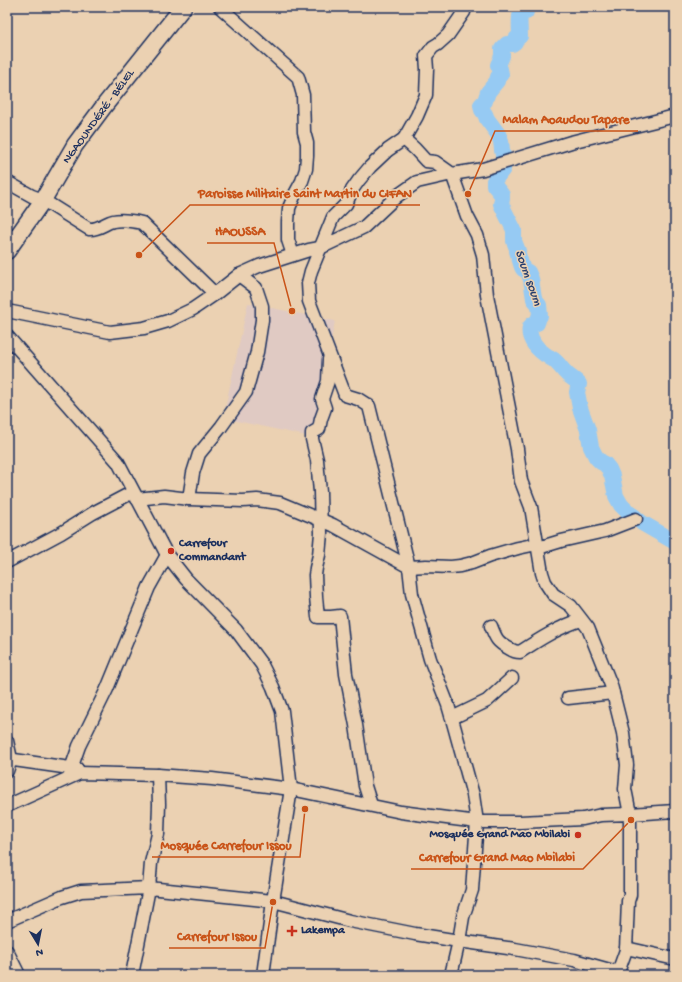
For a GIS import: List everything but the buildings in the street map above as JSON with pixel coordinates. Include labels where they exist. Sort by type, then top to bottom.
[{"type":"main road","name":"NGAOUNDÉRÉ - BÉLEL","points":[[7,251],[43,200],[75,145],[183,7]]},
{"type":"street","points":[[220,7],[298,78],[303,95],[304,132],[307,143],[307,156],[306,169],[289,208],[288,240],[293,256]]},
{"type":"street","points":[[451,975],[463,917],[472,890],[477,822],[473,795],[452,718],[430,659],[412,594],[410,567],[369,406],[358,399],[345,395],[309,301],[308,284],[311,271],[333,217],[346,204],[352,190],[370,167],[388,150],[404,139],[417,116],[426,95],[426,56],[433,47],[448,35],[464,12],[465,7]]},
{"type":"street","points":[[7,312],[110,332],[144,328],[168,322],[193,309],[216,294],[239,275],[260,266],[309,250],[320,248],[364,227],[397,196],[417,182],[483,169],[571,142],[675,116]]},
{"type":"street","points":[[7,921],[62,897],[81,891],[148,888],[273,901],[350,921],[415,934],[459,942],[515,949],[574,960],[617,974],[626,950],[628,901],[630,895],[630,814],[625,789],[627,765],[623,733],[611,685],[588,628],[571,606],[553,594],[544,582],[531,508],[521,480],[517,449],[487,296],[483,255],[477,235],[467,216],[452,174],[435,162],[426,161],[416,149],[404,139]]},
{"type":"street","points":[[7,182],[32,196],[43,200],[91,229],[113,221],[128,220],[142,223],[216,294]]},
{"type":"street","points":[[189,499],[192,473],[199,454],[221,427],[246,392],[257,352],[262,320],[262,306],[256,288],[239,275]]},
{"type":"street","points":[[7,336],[118,462],[167,555],[186,578],[236,630],[262,665],[273,687],[282,712],[291,789],[263,975]]},
{"type":"street","points":[[329,352],[328,381],[322,399],[325,408],[319,429],[312,433],[317,460],[320,492],[321,534],[315,575],[316,597],[318,617],[340,616],[346,674],[356,725],[365,786],[371,805]]},
{"type":"street","points":[[7,562],[61,533],[94,513],[135,495],[189,499],[257,500],[280,503],[333,525],[410,567],[460,566],[518,548],[537,546],[605,530],[636,519]]},
{"type":"street","points":[[78,771],[72,766],[79,746],[107,689],[150,587],[167,555]]},
{"type":"street","points":[[491,626],[497,641],[516,652],[520,652],[548,634],[568,624],[581,620]]},
{"type":"street","points":[[452,718],[486,701],[512,678]]},
{"type":"street","points":[[568,698],[613,693]]},
{"type":"street","points":[[7,741],[10,752],[7,771]]},
{"type":"street","points":[[9,759],[78,771],[212,779],[291,789],[401,812],[477,822],[520,822],[583,819],[601,815],[675,810]]},
{"type":"street","points":[[7,806],[78,771]]},
{"type":"street","points":[[132,975],[148,888],[151,863],[158,834],[158,775]]},
{"type":"street","points":[[626,950],[626,948],[675,959]]},
{"type":"street","points":[[7,951],[18,975]]},
{"type":"shaded area","points":[[248,303],[335,321],[311,437],[223,418]]},
{"type":"waterway","name":"Soum soum","points":[[525,7],[526,12],[520,17],[520,36],[515,42],[512,44],[507,44],[502,49],[502,56],[498,65],[501,74],[481,105],[482,110],[501,141],[504,161],[503,169],[494,181],[494,185],[502,195],[501,204],[514,230],[514,241],[522,267],[528,272],[531,279],[534,299],[539,305],[540,316],[537,323],[530,327],[530,336],[535,345],[545,355],[555,361],[579,384],[577,392],[580,408],[588,430],[591,447],[596,457],[609,469],[616,496],[621,505],[642,523],[675,542]]},
{"type":"place","name":"Malam Aoaudou Tapare","points":[[468,194]]},
{"type":"place","name":"Paroisse Militaire Saint Martin du CIFAN","points":[[139,255]]},
{"type":"place","name":"HAOUSSA","points":[[292,311]]},
{"type":"place","name":"Carrefour Commandant","points":[[171,551]]},
{"type":"place","name":"Mosquée Carrefour Issou","points":[[305,809]]},
{"type":"place","name":"Carrefour Grand Mao Mbilabi","points":[[631,820]]},
{"type":"place","name":"Mosquée Grand Mao Mbilabi","points":[[578,835]]},
{"type":"place","name":"Carrefour Issou","points":[[273,902]]},
{"type":"place","name":"Lakempa","points":[[292,931]]}]
